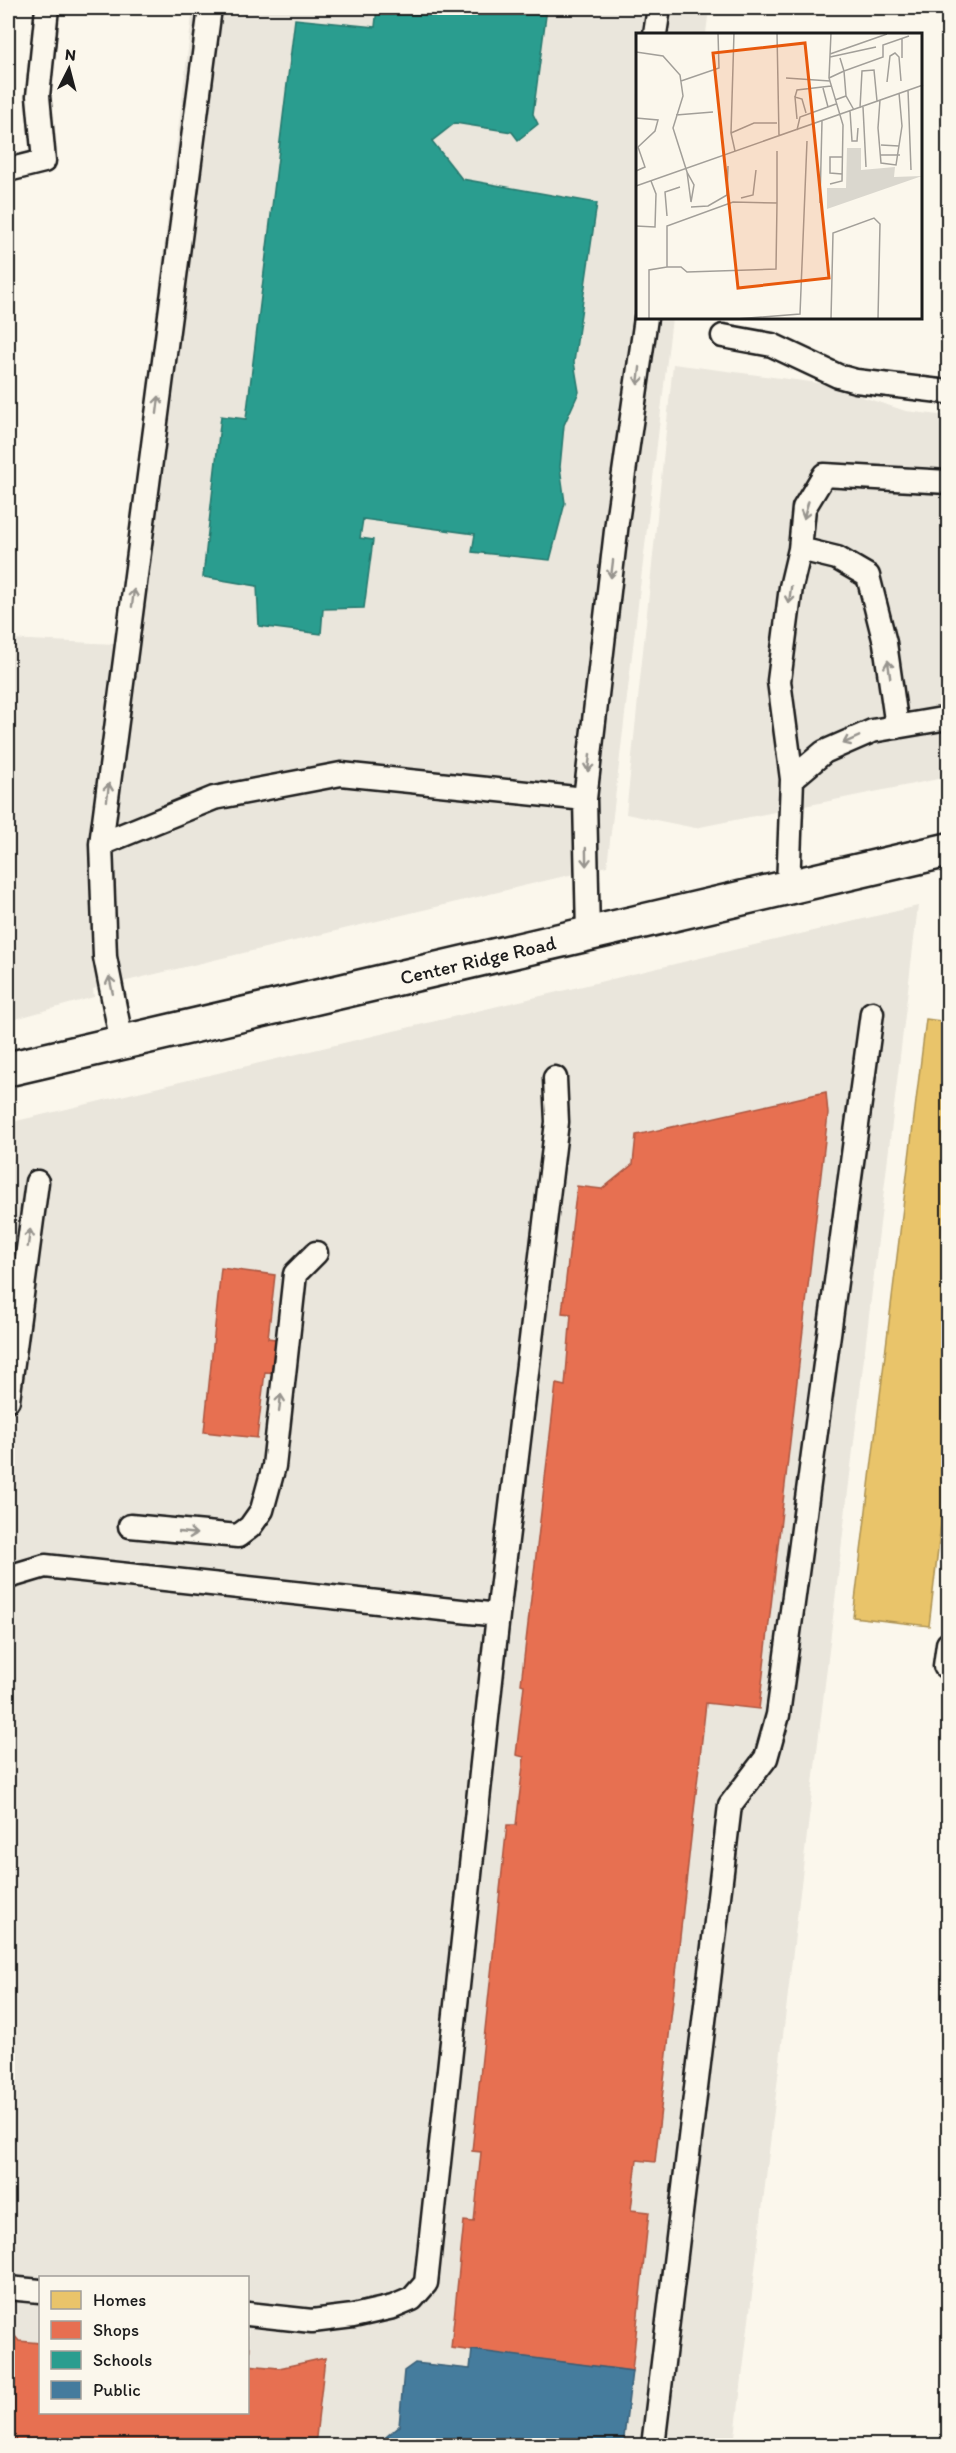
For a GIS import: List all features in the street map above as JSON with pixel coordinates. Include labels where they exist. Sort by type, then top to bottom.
[{"type":"main road","name":"Center Ridge Road","points":[[8,1069],[948,850]]},
{"type":"lane","points":[[8,170],[44,161],[38,96],[47,8]]},
{"type":"lane","points":[[122,1043],[105,957],[101,844],[210,8]]},
{"type":"lane","points":[[655,33],[659,8]]},
{"type":"lane","points":[[588,934],[585,799],[617,522],[646,320]]},
{"type":"lane","points":[[723,336],[772,345],[856,381],[948,392]]},
{"type":"lane","points":[[788,888],[792,779],[779,681],[791,587],[800,549],[804,508],[824,475],[948,482]]},
{"type":"lane","points":[[800,549],[837,558],[868,576],[885,643],[897,727]]},
{"type":"lane","points":[[792,779],[824,752],[872,731],[948,718]]},
{"type":"lane","points":[[101,844],[214,798],[341,774],[585,799]]},
{"type":"lane","points":[[653,2445],[730,1805],[766,1758],[778,1715],[872,1013]]},
{"type":"lane","points":[[249,2314],[312,2321],[353,2316],[393,2307],[412,2299],[426,2283],[498,1615],[557,1122],[555,1078]]},
{"type":"lane","points":[[8,1400],[37,1182]]},
{"type":"lane","points":[[130,1526],[238,1536],[250,1527],[262,1509],[273,1466],[295,1274],[316,1253]]},
{"type":"lane","points":[[8,1577],[45,1566],[498,1615]]},
{"type":"lane","points":[[8,2288],[39,2291]]},
{"type":"shaded area","points":[[193,8],[709,8],[706,33],[636,33],[636,320],[672,320],[607,866],[93,989],[94,997],[8,1021],[8,639],[116,644]]},
{"type":"shaded area","points":[[673,364],[819,383],[906,411],[948,416],[948,777],[695,828],[626,814]]},
{"type":"shaded area","points":[[918,906],[734,2445],[8,2445],[8,1123]]},
{"type":"building: Homes","points":[[926,1019],[948,1022],[948,1464],[929,1626],[853,1617]]},
{"type":"building: Shops","points":[[826,1092],[828,1114],[759,1709],[706,1703],[655,2162],[637,2160],[631,2210],[649,2212],[632,2371],[451,2348],[464,2221],[474,2222],[481,2152],[472,2151],[507,1825],[516,1825],[524,1757],[516,1755],[524,1685],[521,1684],[556,1384],[565,1386],[571,1314],[562,1313],[577,1186],[602,1189],[633,1164],[636,1135]]},
{"type":"building: Shops","points":[[221,1268],[275,1275],[268,1338],[283,1340],[280,1373],[265,1372],[257,1438],[204,1432]]},
{"type":"building: Shops","points":[[8,2328],[19,2341],[39,2343],[39,2414],[249,2414],[249,2365],[279,2368],[325,2358],[315,2446],[8,2446]]},
{"type":"building: Schools","points":[[377,8],[547,8],[533,114],[538,124],[518,140],[512,132],[455,123],[432,141],[462,179],[597,203],[574,362],[579,392],[564,425],[560,467],[565,503],[550,560],[472,552],[475,534],[363,519],[360,538],[373,540],[364,608],[323,609],[321,634],[259,626],[257,586],[203,577],[221,416],[246,419],[295,19],[375,27]]},
{"type":"building: Public","points":[[472,2350],[632,2371],[623,2446],[375,2446],[399,2426],[404,2371],[415,2363],[470,2369]]}]
